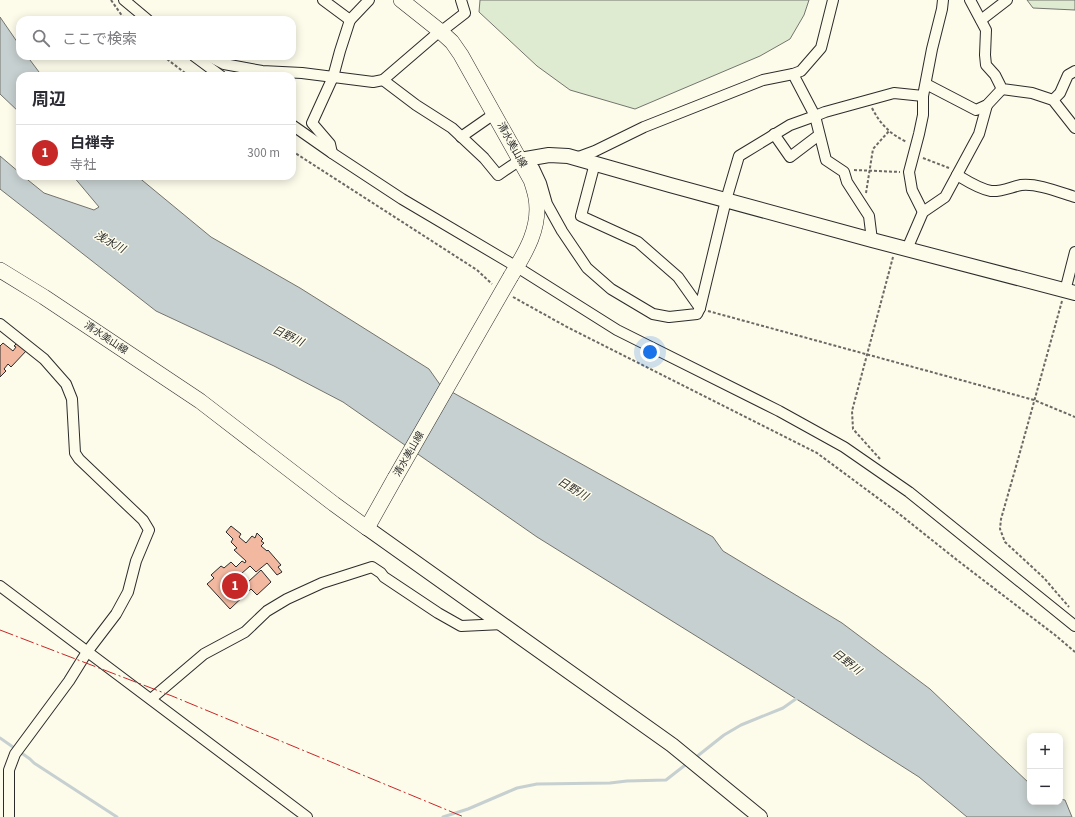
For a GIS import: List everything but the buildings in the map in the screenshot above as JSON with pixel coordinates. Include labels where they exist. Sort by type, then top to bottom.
[{"type":"main road","name":"清水美山線","points":[[0,270],[44,297],[200,401],[328,500],[368,528],[531,240],[536,221],[536,199],[532,180],[461,55],[442,30],[401,0]]},
{"type":"street","points":[[124,0],[143,16]]},
{"type":"street","points":[[323,0],[350,20]]},
{"type":"street","points":[[332,153],[330,144],[312,123],[333,77],[350,20],[369,0]]},
{"type":"street","points":[[296,73],[373,82],[383,80],[464,13],[461,0]]},
{"type":"street","points":[[576,158],[595,151],[644,127],[763,80],[801,72],[821,48],[833,0]]},
{"type":"street","points":[[923,212],[912,190],[909,172],[923,115],[923,96],[932,49],[942,9],[942,0]]},
{"type":"street","points":[[970,0],[986,30],[986,64],[995,75],[1002,89]]},
{"type":"street","points":[[981,20],[1007,0]]},
{"type":"street","points":[[199,60],[216,72]]},
{"type":"street","points":[[216,60],[224,64],[262,72]]},
{"type":"street","points":[[1053,100],[1060,93],[1068,75],[1075,71]]},
{"type":"street","points":[[793,74],[815,116],[826,160],[844,172],[847,182],[869,216],[872,240]]},
{"type":"street","points":[[383,80],[416,105],[452,128],[484,158],[498,175],[520,160],[549,154],[568,156],[872,240],[1070,292],[1075,252]]},
{"type":"street","points":[[926,84],[976,110],[987,105],[1002,89]]},
{"type":"street","points":[[1002,89],[1032,93],[1053,100],[1075,128]]},
{"type":"street","points":[[520,160],[534,168],[541,183],[547,204],[587,268],[611,290],[653,314],[669,317],[697,314],[700,308],[726,200],[739,156],[790,125],[825,112],[894,93],[923,96]]},
{"type":"street","points":[[901,247],[923,212],[945,197],[979,134],[987,105]]},
{"type":"street","points":[[461,137],[494,114]]},
{"type":"street","points":[[296,128],[332,153],[514,271],[617,330],[779,411],[844,447],[908,492],[1075,626]]},
{"type":"street","points":[[774,134],[790,157],[820,135]]},
{"type":"street","points":[[595,163],[581,216],[638,242],[678,277],[700,308]]},
{"type":"street","points":[[957,175],[991,191],[1023,185],[1044,187],[1075,196]]},
{"type":"street","points":[[0,324],[44,360],[66,384],[72,399],[75,453],[79,460],[143,520],[149,530],[136,561],[128,592],[116,614],[87,652],[69,681],[15,754],[9,770],[9,817]]},
{"type":"street","points":[[368,528],[672,745],[760,817]]},
{"type":"street","points":[[151,699],[204,654],[245,632],[268,612],[288,599],[322,583],[372,567],[438,613],[461,626],[503,624]]},
{"type":"street","points":[[0,586],[307,817]]},
{"type":"path","points":[[111,0],[122,16]]},
{"type":"path","points":[[168,60],[184,72]]},
{"type":"path","points":[[867,100],[888,131],[928,160],[951,169],[957,175]]},
{"type":"path","points":[[862,205],[864,202],[873,149],[888,131]]},
{"type":"path","points":[[296,155],[477,270],[490,283],[497,287]]},
{"type":"path","points":[[844,172],[848,170],[909,172]]},
{"type":"path","points":[[882,461],[853,429],[852,411],[867,353],[901,247]]},
{"type":"path","points":[[1070,292],[1034,400],[1000,529],[1005,542],[1044,578],[1070,608]]},
{"type":"path","points":[[511,295],[567,327],[817,453],[898,513],[957,560],[1055,634],[1075,652]]},
{"type":"path","points":[[700,308],[1034,400],[1075,417]]},
{"type":"green space","points":[[480,0],[809,0],[804,15],[790,39],[760,56],[635,109],[570,90],[537,66],[479,12]]},
{"type":"green space","points":[[1027,0],[1075,0],[1075,10],[1033,8]]},
{"type":"water","points":[[0,17],[16,40],[16,60],[30,60],[39,72],[16,72],[16,109],[0,94]]},
{"type":"water","points":[[0,156],[16,170],[16,180],[28,180],[44,193],[94,210],[99,207],[76,180],[142,180],[211,237],[300,288],[429,369],[441,386],[713,537],[723,551],[842,623],[930,689],[1027,781],[1027,805],[1063,805],[1063,800],[1065,800],[1072,817],[967,817],[919,777],[537,537],[343,402],[274,366],[156,311],[0,189]]},
{"type":"waterway","points":[[695,758],[724,735],[741,725],[783,708],[800,696]]},
{"type":"waterway","points":[[0,738],[34,763],[117,817]]},
{"type":"waterway","points":[[443,817],[468,809],[517,788],[537,784],[610,783],[666,780],[689,762]]},
{"type":"power","points":[[0,630],[172,696],[464,817]]},
{"type":"place","name":"白禅寺","points":[[235,586]]},
{"type":"water label","name":"浅水川","points":[[110,242]]},
{"type":"water label","name":"日野川","points":[[288,336]]},
{"type":"water label","name":"日野川","points":[[573,489]]},
{"type":"water label","name":"日野川","points":[[847,662]]}]
